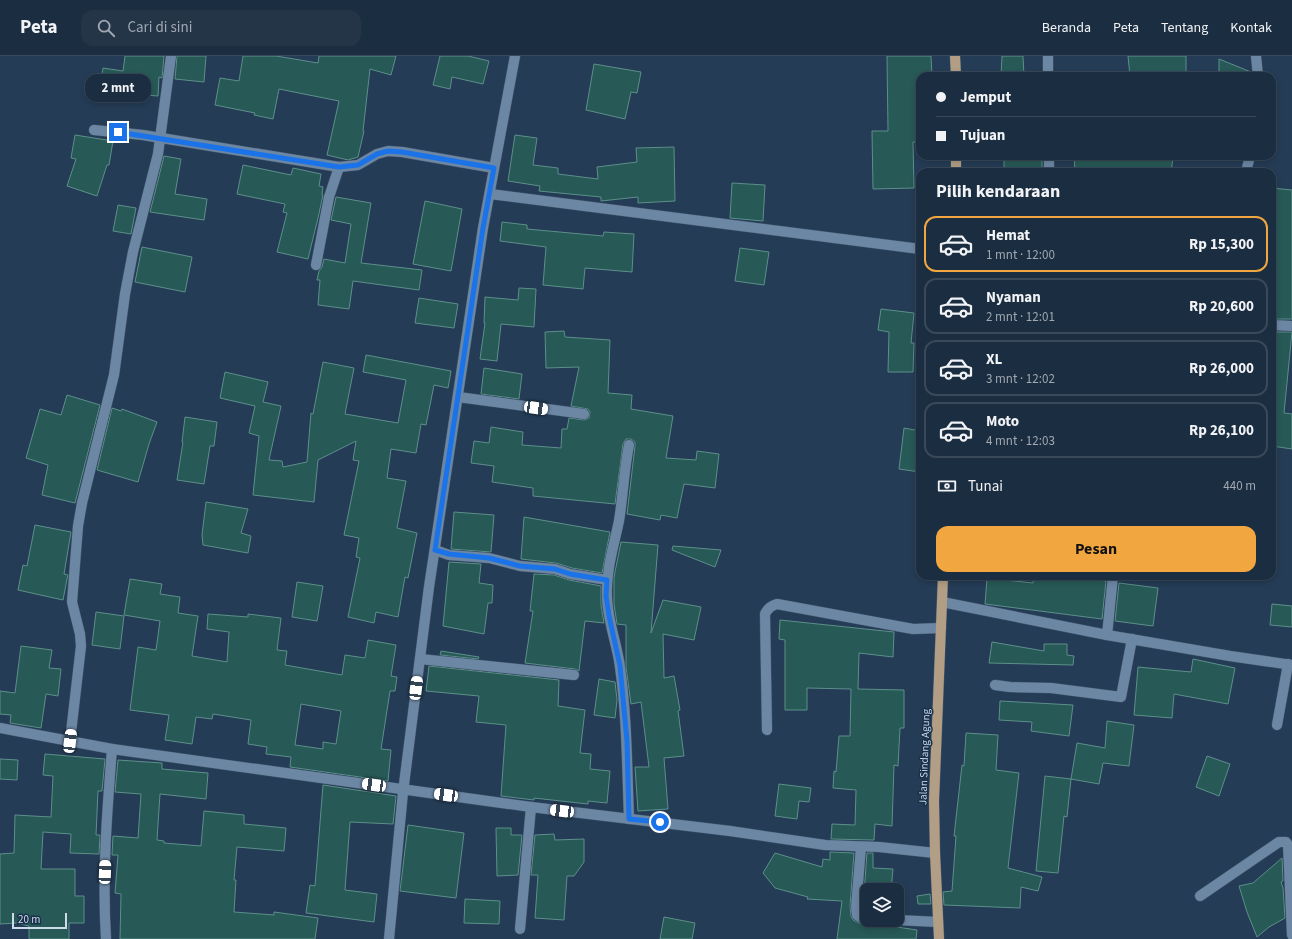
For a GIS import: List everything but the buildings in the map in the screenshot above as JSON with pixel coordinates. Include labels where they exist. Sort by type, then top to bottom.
[{"type":"main road","points":[[955,56],[956,72]]},
{"type":"main road","name":"Jalan Sindang Agung","points":[[939,939],[934,801],[943,580]]},
{"type":"street","points":[[70,741],[81,646],[80,634],[72,602],[78,526],[82,503],[112,389],[127,280],[161,138],[171,56]]},
{"type":"street","points":[[389,939],[404,789],[435,550],[494,168],[515,56]]},
{"type":"street","points":[[1048,56],[1048,72]]},
{"type":"street","points":[[1256,56],[1258,72]]},
{"type":"street","points":[[94,130],[161,138],[339,167],[358,165],[377,154],[388,151],[402,152],[494,168]]},
{"type":"street","points":[[316,265],[329,198],[339,167]]},
{"type":"street","points":[[490,194],[916,248]]},
{"type":"street","points":[[1276,325],[1292,326]]},
{"type":"street","points":[[458,397],[584,414]]},
{"type":"street","points":[[629,445],[619,519],[607,580],[606,596],[620,666],[627,741],[629,819]]},
{"type":"street","points":[[435,550],[449,554],[489,558],[520,566],[555,569],[570,574],[607,580]]},
{"type":"street","points":[[1107,634],[1113,580]]},
{"type":"street","points":[[942,602],[1132,639],[1230,656],[1290,664],[1277,725]]},
{"type":"street","points":[[767,730],[765,614],[767,609],[771,606],[778,604],[913,629],[941,628]]},
{"type":"street","points":[[995,685],[1051,688],[1122,697],[1132,639]]},
{"type":"street","points":[[420,658],[574,675]]},
{"type":"street","points":[[0,728],[112,749],[531,807],[825,845],[879,847],[935,853]]},
{"type":"street","points":[[106,939],[104,905],[106,819],[112,749]]},
{"type":"street","points":[[520,929],[531,807]]},
{"type":"street","points":[[1200,896],[1278,842],[1286,842],[1288,845],[1292,935]]},
{"type":"street","points":[[860,917],[857,915],[856,907],[861,847]]},
{"type":"street","points":[[904,920],[938,922]]},
{"type":"route","points":[[118,132],[339,167],[358,165],[377,154],[388,151],[402,152],[494,168],[483,228],[435,550],[449,554],[489,558],[520,566],[555,569],[570,574],[607,580],[606,596],[620,666],[627,741],[629,819],[660,822]]}]
